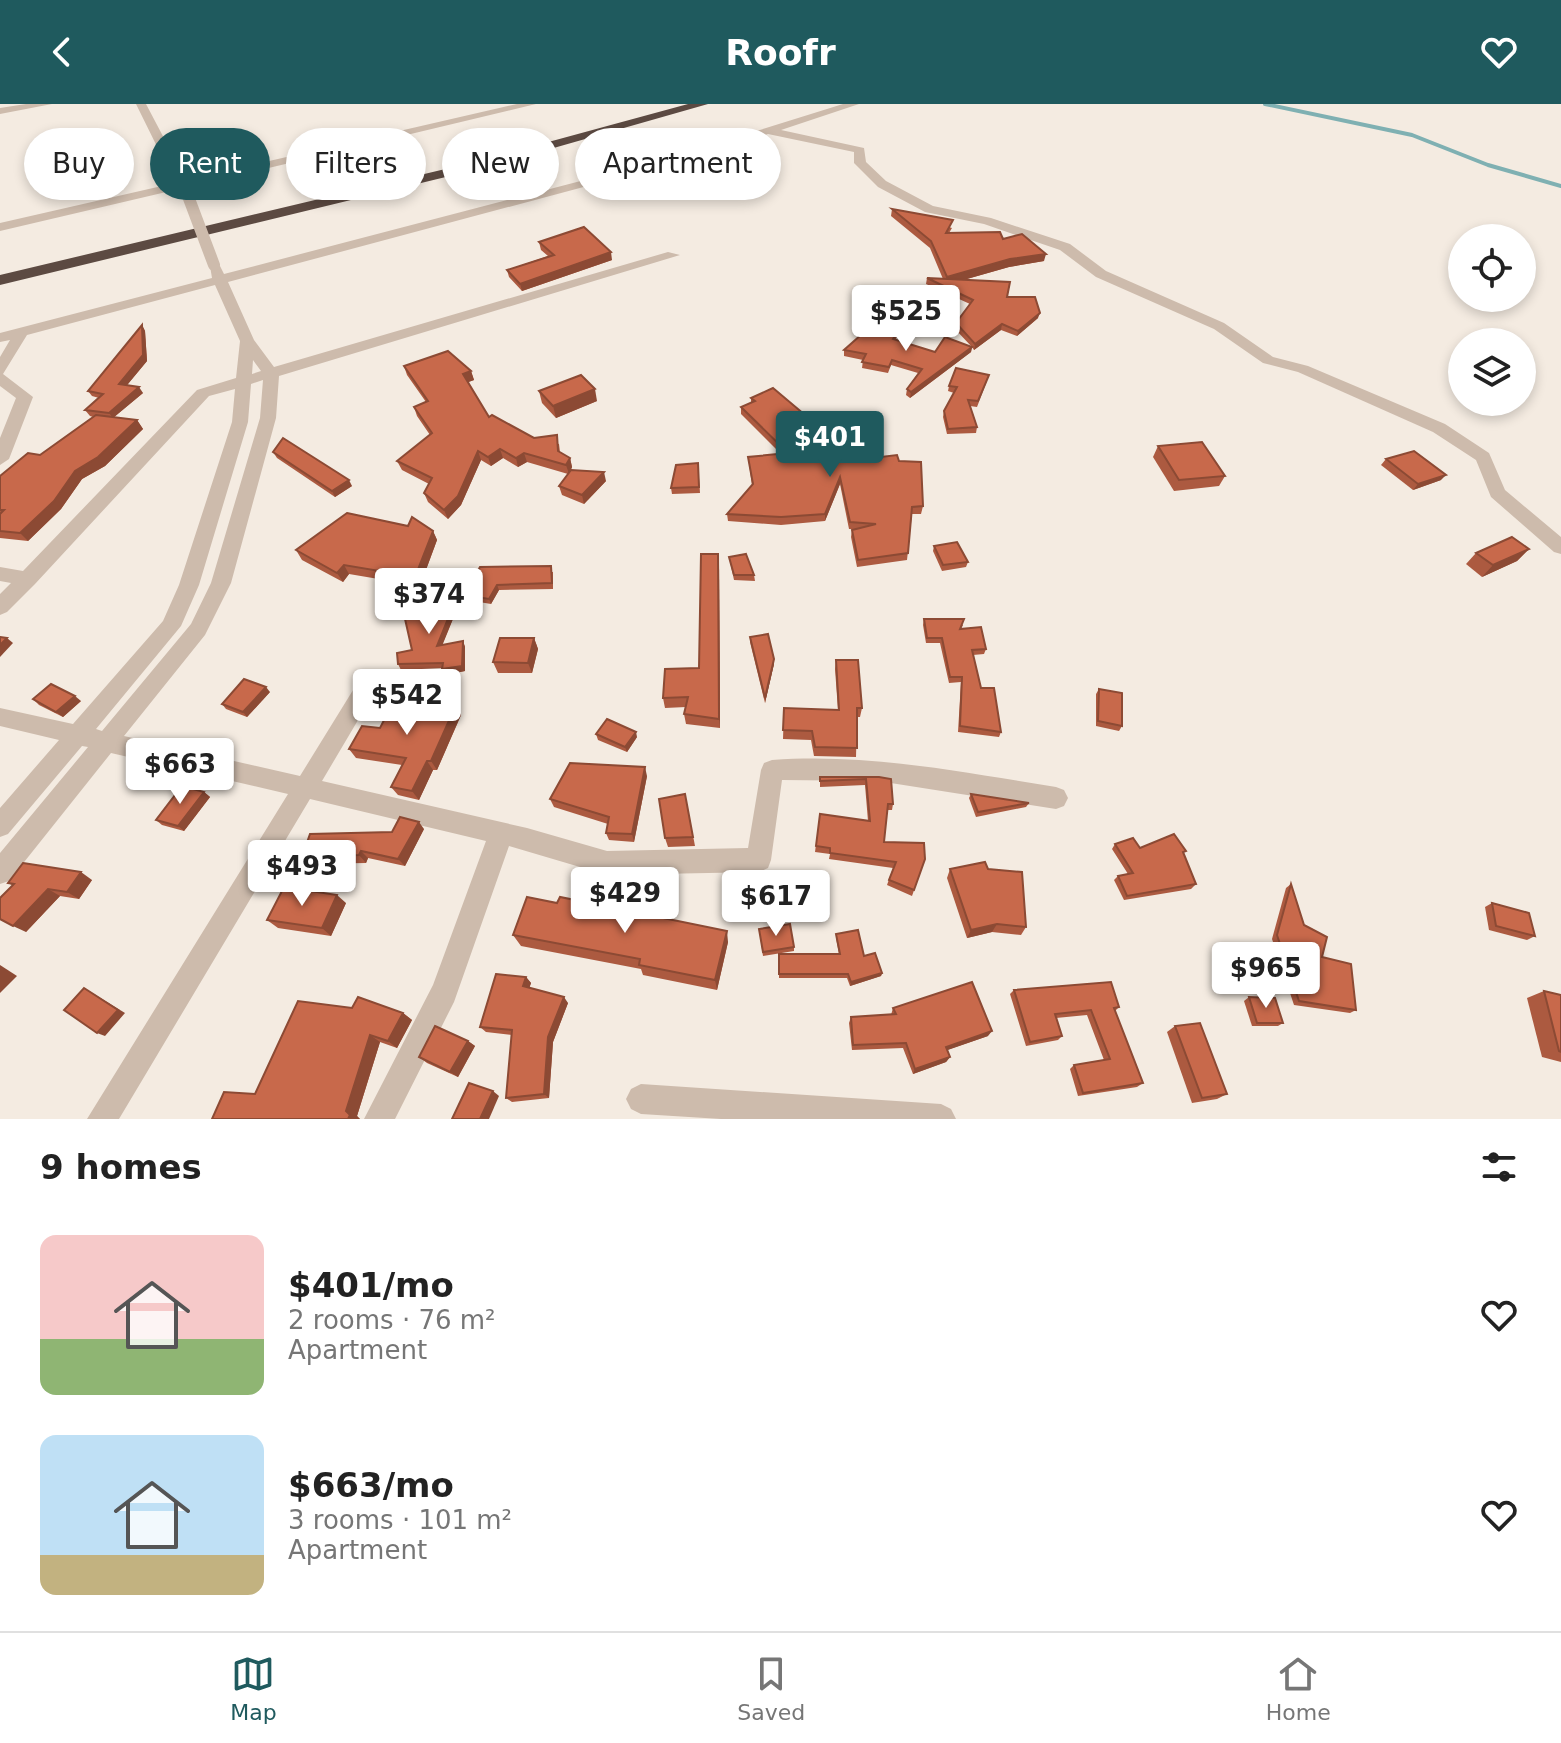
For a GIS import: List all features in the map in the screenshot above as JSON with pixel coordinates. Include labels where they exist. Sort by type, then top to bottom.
[{"type":"highway","points":[[0,264],[491,149],[650,104]]},
{"type":"highway","points":[[0,280],[482,164],[702,104]]},
{"type":"street","points":[[0,111],[47,104]]},
{"type":"street","points":[[141,104],[153,128]]},
{"type":"street","points":[[270,169],[531,104]]},
{"type":"street","points":[[778,128],[854,104]]},
{"type":"street","points":[[781,134],[860,150],[860,163],[882,184],[929,209],[987,221],[1065,247],[1101,274],[1219,326],[1268,360],[1303,369],[1439,428],[1483,457],[1497,493],[1561,547]]},
{"type":"street","points":[[0,338],[575,186]]},
{"type":"street","points":[[0,227],[150,197]]},
{"type":"street","points":[[0,872],[198,629],[221,583],[268,418],[271,374],[247,341],[189,200]]},
{"type":"street","points":[[0,607],[203,393],[673,255]]},
{"type":"street","points":[[0,370],[21,333]]},
{"type":"street","points":[[0,826],[171,626],[189,585],[240,422],[247,341]]},
{"type":"street","points":[[0,378],[25,397],[0,459]]},
{"type":"street","points":[[0,574],[28,579]]},
{"type":"street","points":[[102,1119],[366,688]]},
{"type":"street","points":[[0,717],[501,833],[607,863],[759,860],[772,770],[803,767],[882,772],[1056,798]]},
{"type":"street","points":[[379,1119],[444,992],[501,833]]},
{"type":"street","points":[[641,1099],[941,1119]]},
{"type":"building","points":[[892,209],[953,220],[946,233],[1000,232],[1003,239],[1022,234],[1046,254],[1010,259],[947,277],[931,241]]},
{"type":"building","points":[[584,227],[611,252],[520,284],[507,270],[554,255],[539,242]]},
{"type":"building","points":[[927,278],[1010,282],[1007,297],[1035,297],[1040,313],[1018,331],[1002,324],[975,344],[956,323],[973,300]]},
{"type":"building","points":[[142,325],[143,355],[119,384],[139,387],[109,413],[85,410],[103,394],[88,391]]},
{"type":"building","points":[[871,326],[897,333],[893,339],[935,352],[945,337],[972,347],[911,392],[907,389],[922,369],[892,360],[889,367],[862,362],[866,354],[844,350]]},
{"type":"building","points":[[448,351],[471,371],[463,374],[489,417],[492,415],[534,438],[557,435],[558,451],[570,458],[566,465],[524,453],[516,458],[500,449],[488,457],[478,451],[458,496],[444,510],[424,493],[432,478],[397,461],[432,433],[414,407],[428,401],[404,366]]},
{"type":"building","points":[[956,368],[989,375],[978,401],[968,400],[977,427],[948,429],[944,411],[957,387],[949,386]]},
{"type":"building","points":[[581,375],[595,389],[553,406],[539,391]]},
{"type":"building","points":[[773,388],[843,447],[873,442],[881,457],[897,455],[899,461],[921,462],[923,506],[912,507],[908,553],[858,560],[852,530],[876,524],[850,522],[840,477],[825,514],[781,517],[727,514],[753,484],[748,457],[788,453],[741,407],[755,401],[751,398]]},
{"type":"building","points":[[96,415],[137,420],[98,457],[75,471],[54,501],[20,533],[0,531],[0,514],[4,510],[0,510],[0,476],[28,453],[40,455]]},
{"type":"building","points":[[283,438],[349,480],[332,491],[273,452]]},
{"type":"building","points":[[1202,442],[1225,476],[1179,480],[1158,446]]},
{"type":"building","points":[[1414,451],[1446,475],[1418,484],[1386,459]]},
{"type":"building","points":[[698,463],[699,487],[671,488],[676,465]]},
{"type":"building","points":[[571,470],[604,472],[582,495],[559,486]]},
{"type":"building","points":[[347,513],[408,526],[412,517],[433,531],[415,577],[344,565],[337,573],[296,550]]},
{"type":"building","points":[[1512,537],[1529,549],[1493,565],[1476,553]]},
{"type":"building","points":[[957,542],[968,562],[943,565],[934,546]]},
{"type":"building","points":[[701,554],[718,554],[719,719],[684,714],[688,697],[663,698],[665,669],[699,668]]},
{"type":"building","points":[[746,554],[754,575],[734,575],[729,557]]},
{"type":"building","points":[[551,566],[552,583],[497,585],[489,599],[464,595],[480,567]]},
{"type":"building","points":[[401,601],[454,604],[437,646],[463,641],[462,666],[442,669],[443,663],[398,664],[397,653],[412,650]]},
{"type":"building","points":[[924,619],[964,619],[960,629],[981,627],[986,649],[972,650],[981,688],[994,688],[1001,732],[960,726],[962,677],[950,677],[942,638],[927,638]]},
{"type":"building","points":[[768,634],[774,659],[765,698],[750,637]]},
{"type":"building","points":[[500,638],[534,638],[528,663],[493,662]]},
{"type":"building","points":[[836,660],[858,660],[862,708],[857,708],[857,748],[815,747],[812,731],[783,730],[784,708],[839,710]]},
{"type":"building","points":[[244,679],[266,687],[243,712],[222,704]]},
{"type":"building","points":[[51,684],[75,696],[56,712],[33,699]]},
{"type":"building","points":[[1099,689],[1122,693],[1122,726],[1098,721]]},
{"type":"building","points":[[395,699],[456,705],[431,761],[427,761],[412,791],[391,787],[406,758],[349,749],[362,726],[380,728]]},
{"type":"building","points":[[607,719],[636,732],[625,747],[596,734]]},
{"type":"building","points":[[570,763],[645,767],[632,834],[606,833],[609,817],[550,799]]},
{"type":"building","points":[[820,777],[891,779],[893,804],[888,804],[884,842],[924,843],[925,859],[914,890],[889,880],[896,862],[830,853],[830,848],[816,846],[820,814],[870,821],[866,779],[820,781]]},
{"type":"building","points":[[182,786],[204,792],[178,826],[156,820]]},
{"type":"building","points":[[685,794],[693,837],[665,838],[659,799]]},
{"type":"building","points":[[971,794],[1029,803],[978,812]]},
{"type":"building","points":[[400,817],[419,822],[398,859],[361,851],[359,855],[302,857],[310,834],[392,832]]},
{"type":"building","points":[[1174,834],[1186,851],[1183,852],[1196,884],[1127,896],[1118,876],[1133,873],[1115,844],[1133,838],[1140,848]]},
{"type":"building","points":[[985,862],[988,869],[1022,872],[1026,927],[997,924],[971,930],[950,869]]},
{"type":"building","points":[[23,863],[81,872],[67,892],[48,889],[13,926],[0,919],[0,898],[14,884],[8,883]]},
{"type":"building","points":[[674,872],[673,895],[614,897],[617,873]]},
{"type":"building","points":[[1291,884],[1304,925],[1327,937],[1322,957],[1351,964],[1356,1010],[1299,1001],[1277,935]]},
{"type":"building","points":[[284,887],[337,895],[322,928],[267,920]]},
{"type":"building","points":[[527,897],[557,903],[560,897],[727,931],[715,980],[639,965],[640,959],[513,935]]},
{"type":"building","points":[[1492,903],[1529,913],[1535,936],[1496,926]]},
{"type":"building","points":[[790,924],[794,947],[763,952],[759,929]]},
{"type":"building","points":[[858,930],[864,956],[875,953],[882,973],[851,982],[848,974],[779,974],[779,954],[840,954],[836,934]]},
{"type":"building","points":[[496,974],[526,977],[523,986],[564,997],[548,1037],[544,1094],[506,1098],[512,1030],[480,1027]]},
{"type":"building","points":[[972,982],[992,1031],[946,1047],[950,1057],[915,1069],[906,1043],[853,1045],[851,1017],[896,1014],[893,1008]]},
{"type":"building","points":[[1111,982],[1119,1007],[1114,1008],[1143,1083],[1083,1093],[1074,1065],[1110,1059],[1091,1010],[1055,1014],[1062,1036],[1030,1042],[1014,990]]},
{"type":"building","points":[[84,988],[118,1010],[97,1033],[64,1010]]},
{"type":"building","points":[[1544,991],[1561,995],[1561,1052],[1559,1051]]},
{"type":"building","points":[[358,997],[403,1013],[388,1041],[370,1035],[346,1111],[350,1115],[348,1119],[212,1119],[224,1092],[255,1094],[298,1001],[352,1008]]},
{"type":"building","points":[[1249,997],[1275,998],[1283,1023],[1257,1023]]},
{"type":"building","points":[[1200,1023],[1227,1094],[1202,1098],[1175,1026]]},
{"type":"building","points":[[435,1026],[468,1041],[450,1072],[419,1057]]},
{"type":"building","points":[[469,1083],[493,1091],[480,1119],[452,1119]]},
{"type":"waterway","points":[[1265,104],[1412,135],[1488,165],[1561,186]]}]
